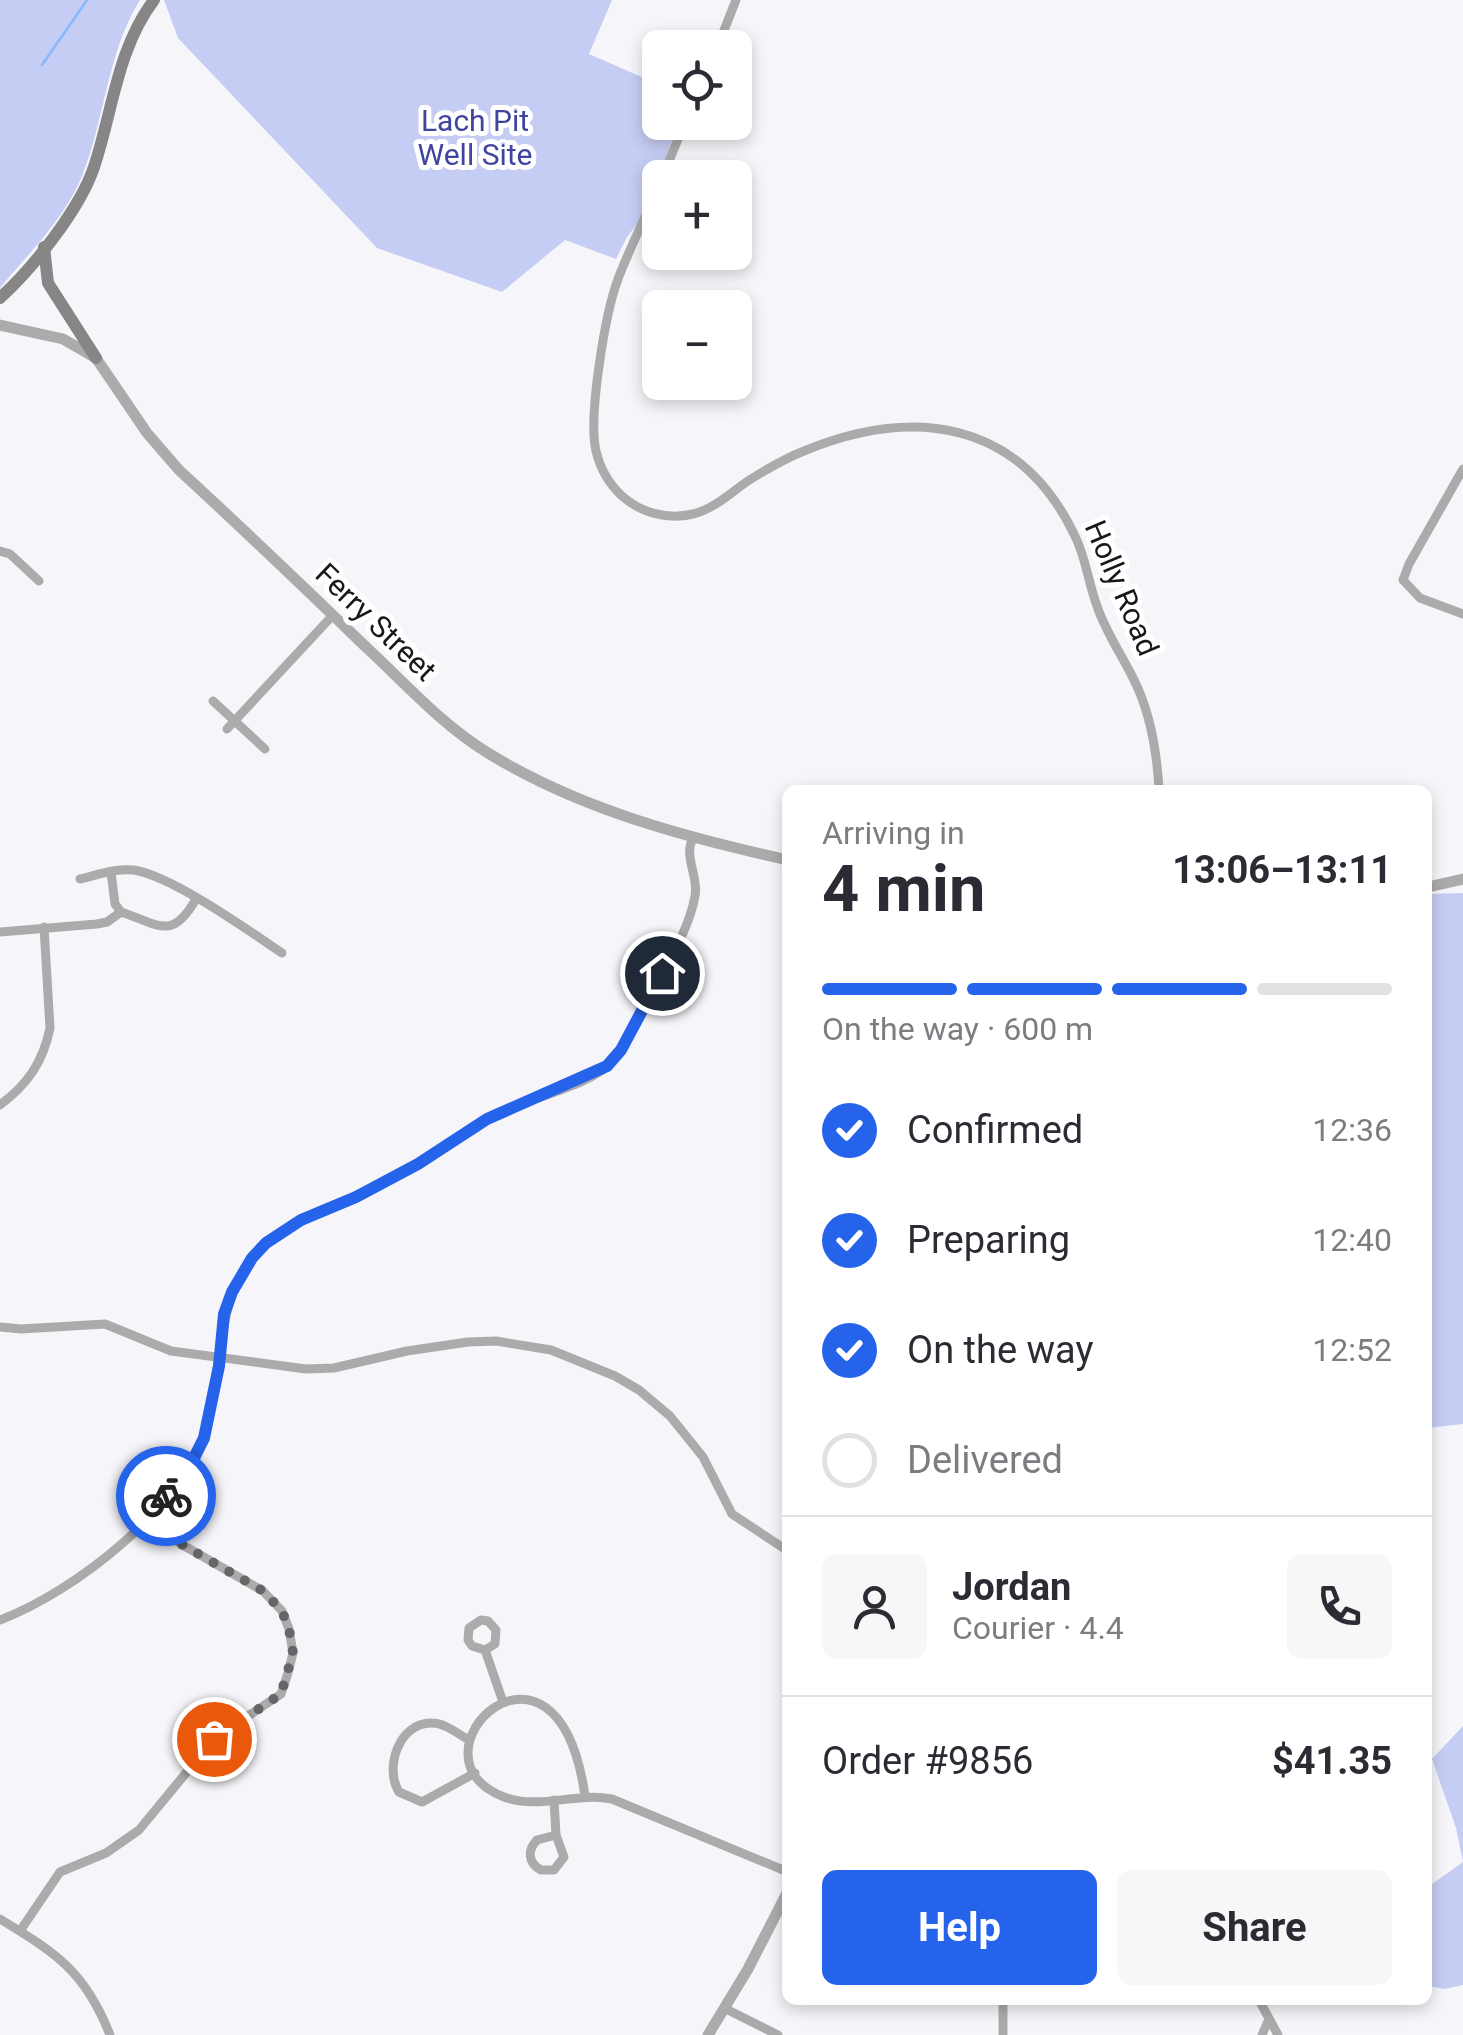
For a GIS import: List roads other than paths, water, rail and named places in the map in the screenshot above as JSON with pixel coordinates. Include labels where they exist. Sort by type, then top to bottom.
[{"type":"main road","points":[[0,298],[77,204],[90,178],[126,50],[154,0]]},
{"type":"main road","points":[[44,247],[48,283],[96,358]]},
{"type":"street","points":[[725,30],[736,0]]},
{"type":"street","name":"Holly Road","points":[[642,224],[610,310],[595,410],[596,454],[617,491],[650,512],[688,515],[703,511],[804,451],[846,436],[916,425],[947,428],[1000,450],[1047,490],[1076,536],[1103,623],[1144,704],[1158,765],[1158,785]]},
{"type":"street","name":"Ferry Street","points":[[0,324],[63,339],[96,358],[168,459],[432,711],[485,751],[584,800],[693,838],[782,859]]},
{"type":"street","points":[[1463,468],[1408,564],[1403,580],[1420,598],[1463,614]]},
{"type":"street","points":[[0,552],[10,554],[39,581]]},
{"type":"street","points":[[231,725],[333,615]]},
{"type":"street","points":[[213,701],[231,725],[264,749]]},
{"type":"street","points":[[0,1620],[72,1584],[148,1518],[187,1472],[208,1423],[224,1314],[252,1258],[266,1243],[301,1220],[418,1164],[487,1119],[596,1074],[615,1059],[693,906],[696,890],[689,851],[693,838]]},
{"type":"street","points":[[80,879],[124,870],[147,874],[196,899],[282,953]]},
{"type":"street","points":[[111,872],[115,904],[121,912],[165,927],[184,919],[196,899]]},
{"type":"street","points":[[1432,887],[1463,879]]},
{"type":"street","points":[[0,932],[107,922],[121,912]]},
{"type":"street","points":[[0,1105],[34,1072],[50,1028],[44,927]]},
{"type":"street","points":[[0,1327],[105,1324],[171,1352],[318,1370],[434,1346],[482,1342],[512,1343],[562,1354],[629,1383],[670,1416],[703,1457],[732,1514],[782,1546]]},
{"type":"street","points":[[20,1931],[60,1872],[119,1846],[138,1830],[214,1739],[281,1694],[288,1673],[293,1653],[282,1611],[263,1591],[181,1544],[148,1518]]},
{"type":"street","points":[[485,1650],[503,1702]]},
{"type":"street","points":[[584,1796],[577,1753],[558,1719],[530,1698],[503,1702],[476,1724],[468,1755],[485,1786],[502,1796],[524,1801],[584,1796],[612,1799],[782,1869]]},
{"type":"street","points":[[469,1740],[442,1725],[420,1725],[397,1750],[392,1778],[399,1792],[422,1802],[475,1773]]},
{"type":"street","points":[[554,1800],[556,1835],[564,1857],[554,1870],[541,1870],[530,1860],[532,1845],[556,1835]]},
{"type":"street","points":[[708,2035],[782,1902]]},
{"type":"street","points":[[0,1919],[55,1952],[66,1963],[96,2005],[107,2034]]},
{"type":"street","points":[[1003,2005],[1003,2035]]},
{"type":"street","points":[[1262,2005],[1278,2035]]},
{"type":"street","points":[[724,2008],[778,2035]]},
{"type":"street","points":[[1262,2035],[1269,2019]]},
{"type":"waterway","points":[[42,65],[87,0]]},
{"type":"park label","name":"Lach Pit Well Site","points":[[475,137]]}]
